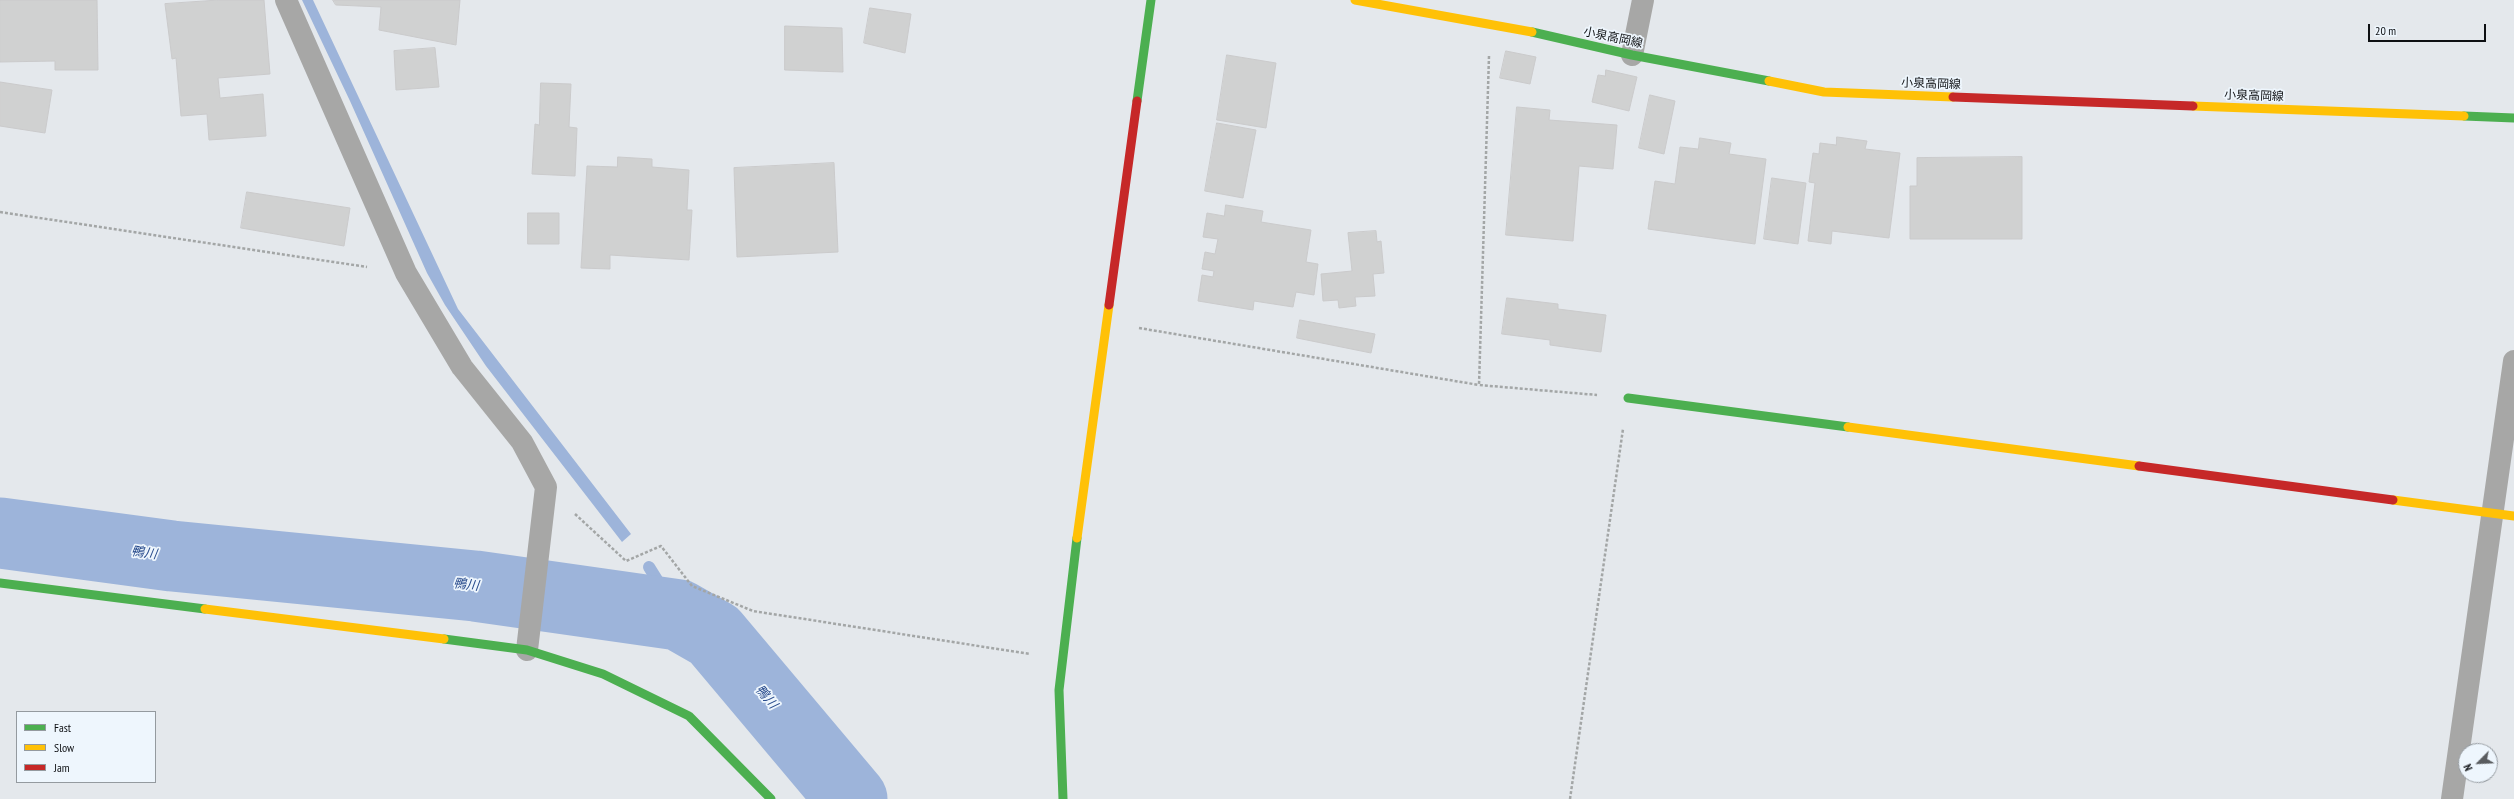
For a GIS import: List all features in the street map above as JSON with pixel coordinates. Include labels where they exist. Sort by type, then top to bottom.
[{"type":"street","points":[[286,0],[406,273],[462,367],[522,442],[546,487],[536,562],[529,639]]},
{"type":"street","points":[[1063,799],[1059,690],[1062,657],[1150,0]]},
{"type":"street","name":"小泉高岡線","points":[[1355,0],[1490,23],[1632,55],[1824,92],[2514,118]]},
{"type":"street","points":[[1632,55],[1643,0]]},
{"type":"street","points":[[2452,799],[2514,361]]},
{"type":"street","points":[[1628,398],[2514,516]]},
{"type":"street","points":[[0,583],[529,639],[689,716],[770,799]]},
{"type":"path","points":[[1479,385],[1490,23]]},
{"type":"path","points":[[0,212],[406,273]]},
{"type":"path","points":[[1107,322],[1479,385],[1628,398],[1570,799]]},
{"type":"path","points":[[546,487],[626,561],[661,546],[692,586],[753,611],[1062,657]]},
{"type":"water","points":[[302,0],[313,0],[458,309],[631,534],[622,542],[486,366],[445,305],[427,273],[350,101]]},
{"type":"building","points":[[0,0],[97,0],[98,70],[55,70],[55,61],[0,62]]},
{"type":"building","points":[[219,0],[264,0],[270,74],[218,78],[220,98],[263,94],[266,136],[209,140],[207,114],[181,116],[176,58],[172,59],[165,4]]},
{"type":"building","points":[[333,0],[460,0],[456,45],[379,30],[381,7],[336,5]]},
{"type":"building","points":[[870,8],[911,14],[905,53],[864,43]]},
{"type":"building","points":[[785,26],[842,28],[843,72],[785,70]]},
{"type":"building","points":[[435,48],[439,87],[396,90],[394,51]]},
{"type":"building","points":[[1506,51],[1536,57],[1530,84],[1500,78]]},
{"type":"building","points":[[1227,55],[1276,63],[1266,128],[1217,120]]},
{"type":"building","points":[[1606,70],[1637,77],[1629,111],[1592,102],[1598,75],[1605,76]]},
{"type":"building","points":[[0,82],[52,90],[45,133],[0,126]]},
{"type":"building","points":[[541,83],[571,84],[569,127],[577,128],[575,176],[532,174],[535,124],[539,125]]},
{"type":"building","points":[[1650,95],[1675,101],[1664,154],[1639,148]]},
{"type":"building","points":[[1517,107],[1550,110],[1549,120],[1617,125],[1613,169],[1579,166],[1573,241],[1506,235]]},
{"type":"building","points":[[1217,123],[1256,130],[1243,198],[1205,191]]},
{"type":"building","points":[[1837,137],[1867,141],[1865,149],[1900,153],[1889,238],[1832,231],[1831,244],[1808,241],[1815,183],[1809,182],[1813,153],[1819,154],[1820,143],[1836,145]]},
{"type":"building","points":[[1700,138],[1731,143],[1729,154],[1766,159],[1755,244],[1648,229],[1655,181],[1675,184],[1680,147],[1698,149]]},
{"type":"building","points":[[618,157],[652,159],[652,167],[689,170],[687,210],[692,210],[689,260],[610,255],[610,269],[581,268],[587,166],[617,167]]},
{"type":"building","points":[[2022,157],[2022,239],[1910,239],[1910,186],[1917,186],[1917,158]]},
{"type":"building","points":[[834,163],[838,252],[737,257],[734,168]]},
{"type":"building","points":[[1772,178],[1806,183],[1798,244],[1764,239]]},
{"type":"building","points":[[247,192],[350,208],[344,246],[241,228]]},
{"type":"building","points":[[1226,205],[1263,211],[1261,222],[1311,230],[1306,262],[1318,264],[1314,295],[1296,292],[1293,307],[1254,301],[1253,310],[1198,301],[1202,275],[1213,277],[1214,271],[1202,269],[1205,252],[1215,254],[1218,239],[1203,237],[1207,213],[1224,216]]},
{"type":"building","points":[[528,213],[559,213],[559,244],[528,244]]},
{"type":"building","points":[[1376,231],[1377,242],[1381,241],[1384,273],[1373,274],[1375,296],[1355,297],[1356,306],[1339,308],[1338,300],[1323,301],[1321,274],[1352,271],[1348,233]]},
{"type":"building","points":[[1507,298],[1558,304],[1558,309],[1606,315],[1601,352],[1550,345],[1550,340],[1502,334]]},
{"type":"building","points":[[1300,320],[1375,334],[1371,353],[1297,338]]},
{"type":"waterway","name":"鴨川","points":[[0,533],[172,556],[475,586],[679,615],[714,635],[852,799]]},
{"type":"waterway","points":[[649,567],[679,615]]},
{"type":"traffic: fast","points":[[1137,101],[1151,0]]},
{"type":"traffic: fast","points":[[1532,32],[1632,55],[1769,81]]},
{"type":"traffic: fast","points":[[2464,116],[2514,118]]},
{"type":"traffic: fast","points":[[1628,398],[1848,427]]},
{"type":"traffic: fast","points":[[1063,799],[1059,690],[1077,538]]},
{"type":"traffic: fast","points":[[0,583],[205,609]]},
{"type":"traffic: fast","points":[[444,639],[527,650],[603,674],[689,716],[771,799]]},
{"type":"traffic: slow","points":[[1355,0],[1532,32]]},
{"type":"traffic: slow","points":[[1769,81],[1824,92],[1953,97]]},
{"type":"traffic: slow","points":[[2193,106],[2464,116]]},
{"type":"traffic: slow","points":[[1077,538],[1109,305]]},
{"type":"traffic: slow","points":[[1848,427],[2139,466]]},
{"type":"traffic: slow","points":[[2393,500],[2514,516]]},
{"type":"traffic: slow","points":[[205,609],[444,639]]},
{"type":"traffic: jam","points":[[1953,97],[2193,106]]},
{"type":"traffic: jam","points":[[1109,305],[1137,101]]},
{"type":"traffic: jam","points":[[2139,466],[2393,500]]}]
